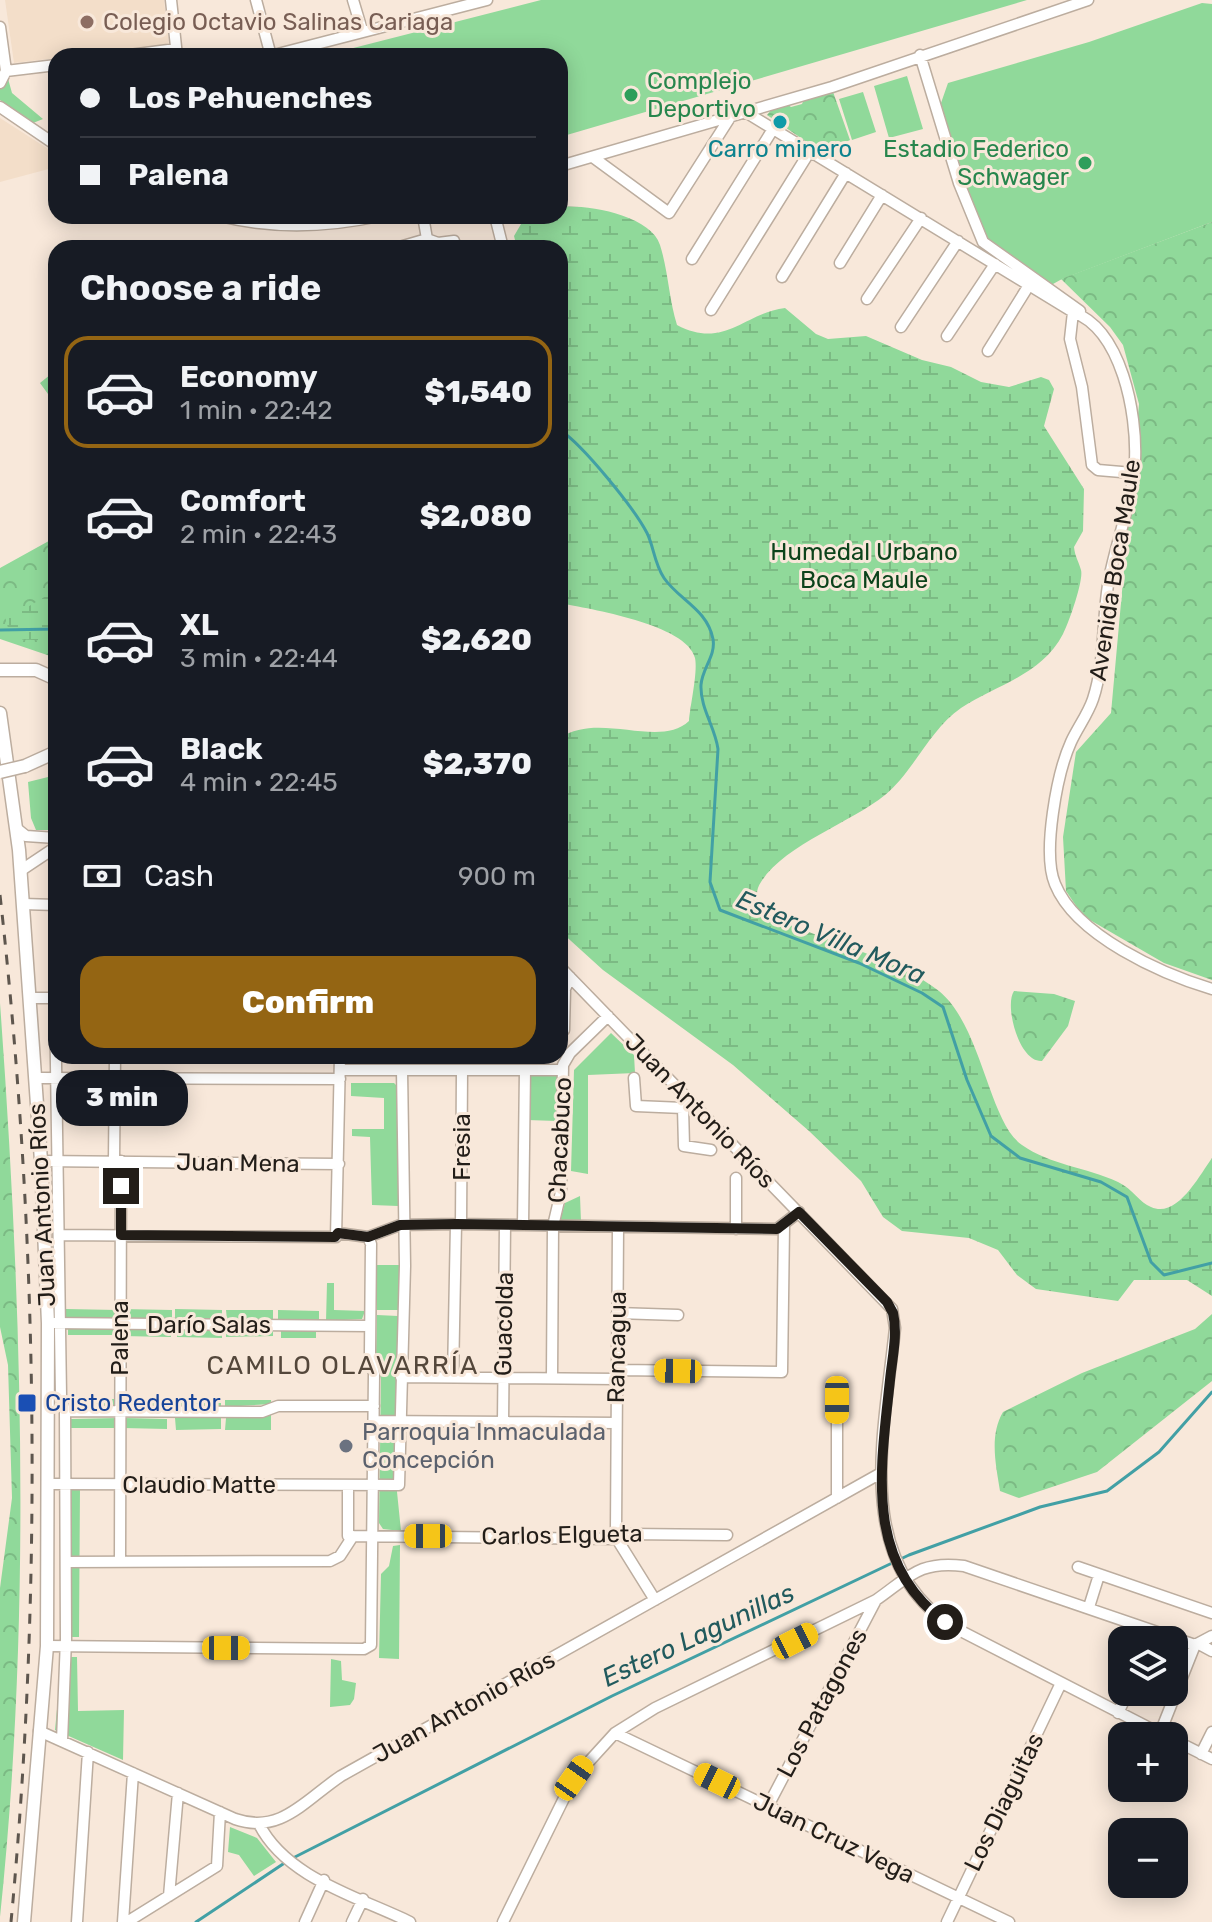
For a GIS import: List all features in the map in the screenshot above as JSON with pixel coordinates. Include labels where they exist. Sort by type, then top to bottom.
[{"type":"main road","points":[[0,670],[36,670],[48,675]]},
{"type":"main road","name":"Juan Antonio Ríos","points":[[0,713],[23,904],[54,1323],[47,1646],[24,1922]]},
{"type":"main road","points":[[29,765],[48,756]]},
{"type":"main road","points":[[0,772],[48,763]]},
{"type":"street","points":[[171,0],[177,48]]},
{"type":"street","points":[[256,0],[269,48]]},
{"type":"street","points":[[353,0],[362,30]]},
{"type":"street","points":[[299,48],[487,0]]},
{"type":"street","points":[[568,164],[729,119],[1088,0]]},
{"type":"street","points":[[0,27],[6,71],[0,83]]},
{"type":"street","name":"Avenida Boca Maule","points":[[920,55],[959,183],[983,242],[1055,291],[1103,333],[1119,363],[1134,446],[1133,473],[1108,585],[1097,686],[1063,765],[1051,843],[1051,870],[1062,899],[1092,929],[1165,972],[1212,989]]},
{"type":"street","points":[[6,71],[48,66]]},
{"type":"street","points":[[0,107],[48,140]]},
{"type":"street","points":[[747,113],[1073,312],[1087,317]]},
{"type":"street","points":[[594,158],[669,213],[729,119]]},
{"type":"street","points":[[692,259],[773,129]]},
{"type":"street","points":[[41,136],[48,134]]},
{"type":"street","points":[[711,310],[810,151]]},
{"type":"street","points":[[782,277],[846,173]]},
{"type":"street","points":[[840,263],[882,195]]},
{"type":"street","points":[[867,299],[921,218]]},
{"type":"street","points":[[424,224],[427,239],[424,240]]},
{"type":"street","points":[[901,327],[958,241]]},
{"type":"street","points":[[947,336],[995,264]]},
{"type":"street","points":[[988,351],[1029,285]]},
{"type":"street","points":[[1073,312],[1070,339],[1082,387],[1092,465],[1098,470],[1133,473]]},
{"type":"street","points":[[16,828],[26,836],[48,837]]},
{"type":"street","points":[[20,871],[48,852]]},
{"type":"street","points":[[23,904],[48,905]]},
{"type":"street","points":[[568,982],[570,977]]},
{"type":"street","name":"Juan Antonio Ríos","points":[[570,977],[687,1104],[887,1302],[893,1313],[881,1473],[884,1529],[890,1550],[927,1606],[945,1622],[1136,1722]]},
{"type":"street","points":[[30,998],[48,998]]},
{"type":"street","name":"Chacabuco","points":[[568,1056],[608,1016]]},
{"type":"street","points":[[56,1064],[61,1235],[54,1323],[65,1411],[66,1484],[66,1647],[62,1741]]},
{"type":"street","name":"Palena","points":[[115,1064],[121,1235],[120,1562]]},
{"type":"street","points":[[338,1234],[340,1064]]},
{"type":"street","points":[[380,1064],[380,1070]]},
{"type":"street","name":"Chacabuco","points":[[552,1378],[553,1226],[561,1192],[565,1064]]},
{"type":"street","points":[[36,1078],[340,1074],[380,1070],[563,1070]]},
{"type":"street","points":[[374,1486],[400,1484],[404,1225],[402,1070]]},
{"type":"street","name":"Fresia","points":[[453,1377],[462,1070]]},
{"type":"street","points":[[523,1225],[525,1070]]},
{"type":"street","points":[[634,1078],[636,1106],[687,1104],[684,1146],[711,1150]]},
{"type":"street","name":"Juan Mena","points":[[41,1161],[339,1164]]},
{"type":"street","points":[[736,1178],[736,1229]]},
{"type":"street","points":[[61,1235],[338,1234],[368,1237],[404,1225],[459,1224],[777,1229],[799,1212]]},
{"type":"street","name":"Guacolda","points":[[503,1422],[505,1225]]},
{"type":"street","points":[[401,1377],[552,1378],[782,1372],[784,1226]]},
{"type":"street","name":"Rancagua","points":[[617,1539],[618,1227]]},
{"type":"street","points":[[47,1646],[364,1649],[371,1645],[375,1536],[371,1244],[368,1237]]},
{"type":"street","points":[[617,1313],[678,1315]]},
{"type":"street","name":"Darío Salas","points":[[54,1323],[370,1326]]},
{"type":"street","points":[[837,1400],[837,1498]]},
{"type":"street","points":[[65,1411],[262,1412],[281,1405],[374,1406]]},
{"type":"street","points":[[374,1421],[616,1423]]},
{"type":"street","name":"Juan Antonio Ríos","points":[[259,1824],[292,1814],[341,1776],[881,1473]]},
{"type":"street","name":"Claudio Matte","points":[[50,1484],[374,1486]]},
{"type":"street","points":[[66,1562],[330,1561],[340,1556],[351,1536],[348,1486]]},
{"type":"street","name":"Carlos Elgueta","points":[[351,1536],[617,1539],[627,1534],[727,1535]]},
{"type":"street","points":[[617,1539],[655,1600]]},
{"type":"street","points":[[503,1922],[574,1778],[615,1733],[655,1708],[876,1600],[902,1570],[964,1566],[1089,1607],[1132,1626]]},
{"type":"street","points":[[1078,1567],[1212,1613]]},
{"type":"street","points":[[1089,1607],[1099,1575]]},
{"type":"street","name":"Los Patagones","points":[[768,1806],[876,1600]]},
{"type":"street","points":[[1168,1722],[1197,1645],[1212,1636]]},
{"type":"street","points":[[1188,1643],[1212,1651]]},
{"type":"street","name":"Los Diaguitas","points":[[947,1922],[1061,1683]]},
{"type":"street","points":[[1118,1713],[1121,1706]]},
{"type":"street","points":[[39,1731],[220,1812],[259,1824],[280,1855],[298,1868],[404,1921]]},
{"type":"street","points":[[1188,1747],[1207,1756],[1212,1732]]},
{"type":"street","name":"Juan Cruz Vega","points":[[615,1733],[1009,1922]]},
{"type":"street","points":[[77,1922],[88,1752]]},
{"type":"street","points":[[125,1922],[133,1773]]},
{"type":"street","points":[[169,1896],[178,1793]]},
{"type":"street","points":[[125,1922],[217,1866],[220,1812]]},
{"type":"street","points":[[305,1922],[324,1880]]},
{"type":"street","points":[[352,1922],[363,1899]]},
{"type":"shaded area","name":"Colegio Octavio Salinas Cariaga","points":[[5,0],[164,0],[169,45],[48,48],[48,59],[14,63]]},
{"type":"shaded area","points":[[0,118],[48,149],[48,169],[0,182]]},
{"type":"green space","name":"Complejo Deportivo","points":[[541,0],[1027,0],[568,135],[568,48],[353,48]]},
{"type":"green space","name":"Estadio Federico Schwager","points":[[1202,3],[1212,4],[1212,222],[1062,279],[1044,289],[979,238],[941,103],[948,83],[1089,42]]},
{"type":"green space","points":[[7,75],[12,93],[43,119],[33,123],[0,100],[0,89]]},
{"type":"green space","points":[[907,76],[923,129],[889,138],[874,86]]},
{"type":"green space","points":[[832,89],[850,140],[823,153],[767,115],[772,109],[787,104],[791,107],[802,104],[805,97]]},
{"type":"green space","points":[[863,92],[876,132],[852,140],[839,99]]},
{"type":"green space","name":"Humedal Urbano Boca Maule","points":[[568,207],[585,207],[616,214],[644,226],[654,235],[663,255],[677,325],[693,332],[721,332],[785,308],[816,334],[828,339],[866,336],[922,360],[951,367],[981,382],[1009,387],[1041,377],[1049,380],[1054,389],[1044,426],[1084,489],[1083,531],[1074,547],[1081,570],[1080,583],[1063,634],[1054,648],[1031,669],[950,717],[885,795],[785,857],[761,882],[757,894],[763,909],[777,920],[883,960],[939,991],[954,1007],[965,1027],[1001,1117],[1011,1134],[1033,1152],[1118,1182],[1147,1205],[1161,1209],[1170,1207],[1186,1194],[1212,1158],[1212,1296],[1187,1280],[1134,1280],[1118,1301],[1036,1289],[1017,1275],[998,1250],[969,1238],[902,1231],[883,1217],[861,1181],[809,1131],[733,1065],[603,970],[568,938],[568,734],[592,728],[645,732],[676,729],[689,721],[696,664],[688,646],[656,627],[568,605],[568,240],[515,240],[521,224],[568,224]]},
{"type":"green space","points":[[1212,222],[1212,980],[1164,963],[1083,916],[1066,891],[1063,837],[1076,752],[1111,713],[1139,404],[1123,345],[1110,327],[1061,279]]},
{"type":"green space","points":[[48,376],[48,394],[40,383]]},
{"type":"green space","points":[[48,541],[48,655],[0,639],[0,568]]},
{"type":"green space","points":[[48,595],[48,641],[11,639],[4,613],[21,611]]},
{"type":"green space","points":[[48,777],[48,830],[36,830],[31,818],[28,782]]},
{"type":"green space","points":[[1014,991],[1054,994],[1075,1001],[1068,1026],[1042,1061],[1034,1059],[1020,1043],[1012,1020],[1011,998]]},
{"type":"green space","points":[[0,1003],[18,1345],[20,1575],[17,1689],[0,1917],[0,1588],[12,1498],[8,1365],[0,1327]]},
{"type":"green space","points":[[611,1033],[634,1055],[635,1073],[588,1075],[588,1174],[571,1171],[574,1070]]},
{"type":"green space","points":[[527,1074],[557,1074],[557,1121],[527,1120]]},
{"type":"green space","points":[[351,1083],[394,1083],[401,1090],[398,1206],[372,1205],[370,1137],[352,1136],[352,1129],[384,1129],[384,1098],[351,1096]]},
{"type":"green space","points":[[580,1196],[581,1222],[560,1221],[565,1203]]},
{"type":"green space","points":[[377,1265],[401,1265],[401,1310],[377,1310]]},
{"type":"green space","points":[[327,1283],[334,1283],[334,1310],[365,1311],[362,1319],[326,1321]]},
{"type":"green space","points":[[66,1309],[117,1310],[117,1319],[65,1319]]},
{"type":"green space","points":[[121,1309],[172,1310],[172,1321],[121,1319]]},
{"type":"green space","points":[[175,1309],[222,1310],[222,1320],[175,1320]]},
{"type":"green space","points":[[226,1310],[273,1310],[273,1320],[227,1320]]},
{"type":"green space","points":[[278,1310],[319,1311],[319,1320],[278,1320]]},
{"type":"green space","points":[[1212,1314],[1212,1381],[1097,1472],[1019,1498],[1000,1491],[995,1441],[1003,1412],[1082,1373],[1195,1329]]},
{"type":"green space","points":[[377,1315],[398,1316],[396,1482],[401,1531],[383,1529],[379,1523],[381,1379],[376,1357]]},
{"type":"green space","points":[[122,1326],[171,1327],[171,1337],[122,1336]]},
{"type":"green space","points":[[68,1327],[118,1327],[118,1335],[68,1335]]},
{"type":"green space","points":[[273,1327],[273,1336],[226,1337],[226,1328]]},
{"type":"green space","points":[[177,1328],[222,1329],[222,1338],[177,1337]]},
{"type":"green space","points":[[281,1329],[316,1329],[316,1338],[281,1338]]},
{"type":"green space","points":[[71,1399],[116,1399],[116,1407],[72,1407]]},
{"type":"green space","points":[[175,1400],[221,1400],[221,1406],[175,1406]]},
{"type":"green space","points":[[225,1400],[271,1400],[271,1404],[225,1407]]},
{"type":"green space","points":[[122,1401],[171,1401],[172,1408],[122,1408]]},
{"type":"green space","points":[[271,1413],[271,1430],[225,1430],[226,1418],[265,1417]]},
{"type":"green space","points":[[119,1418],[118,1428],[71,1428],[71,1419]]},
{"type":"green space","points":[[123,1418],[167,1419],[167,1429],[123,1428]]},
{"type":"green space","points":[[175,1418],[221,1418],[221,1429],[176,1430]]},
{"type":"green space","points":[[65,1486],[80,1487],[79,1637],[63,1637]]},
{"type":"green space","points":[[400,1545],[399,1659],[379,1658],[381,1574],[389,1566],[393,1546]]},
{"type":"green space","points":[[62,1657],[77,1657],[78,1711],[124,1710],[123,1760],[55,1730]]},
{"type":"green space","points":[[331,1659],[341,1661],[342,1680],[356,1683],[350,1705],[330,1707]]},
{"type":"green space","points":[[230,1827],[257,1838],[276,1862],[254,1876],[239,1855],[228,1852]]},
{"type":"waterway","name":"Estero Villa Mora","points":[[568,436],[620,493],[647,533],[664,578],[699,612],[710,629],[713,651],[701,685],[703,702],[718,749],[710,882],[720,910],[859,963],[922,993],[943,1007],[967,1080],[991,1136],[1020,1158],[1101,1182],[1127,1197],[1151,1262],[1164,1275],[1212,1263]]},
{"type":"waterway","name":"Estero Villa Mora","points":[[0,630],[48,629]]},
{"type":"waterway","name":"Estero Lagunillas","points":[[293,1858],[612,1696],[909,1555],[1040,1507],[1107,1491],[1159,1452],[1212,1392]]},
{"type":"waterway","name":"Estero Lagunillas","points":[[196,1922],[286,1862]]},
{"type":"railway","points":[[0,895],[22,1151],[32,1408],[28,1666],[11,1922]]},
{"type":"place","name":"Colegio Octavio Salinas Cariaga","points":[[87,22]]},
{"type":"place","name":"Complejo Deportivo","points":[[631,95]]},
{"type":"place","name":"Carro minero","points":[[780,122]]},
{"type":"place","name":"Estadio Federico Schwager","points":[[1085,163]]},
{"type":"place","name":"Cristo Redentor","points":[[27,1403]]},
{"type":"place","name":"Parroquia Inmaculada Concepción","points":[[346,1446]]},
{"type":"district","name":"CAMILO OLAVARRÍA","points":[[343,1365]]},
{"type":"route","points":[[121,1186],[121,1235],[335,1237],[338,1233],[368,1237],[400,1225],[456,1224],[777,1229],[799,1212],[890,1305],[895,1318],[881,1473],[885,1537],[914,1589],[936,1616],[945,1622]]}]
